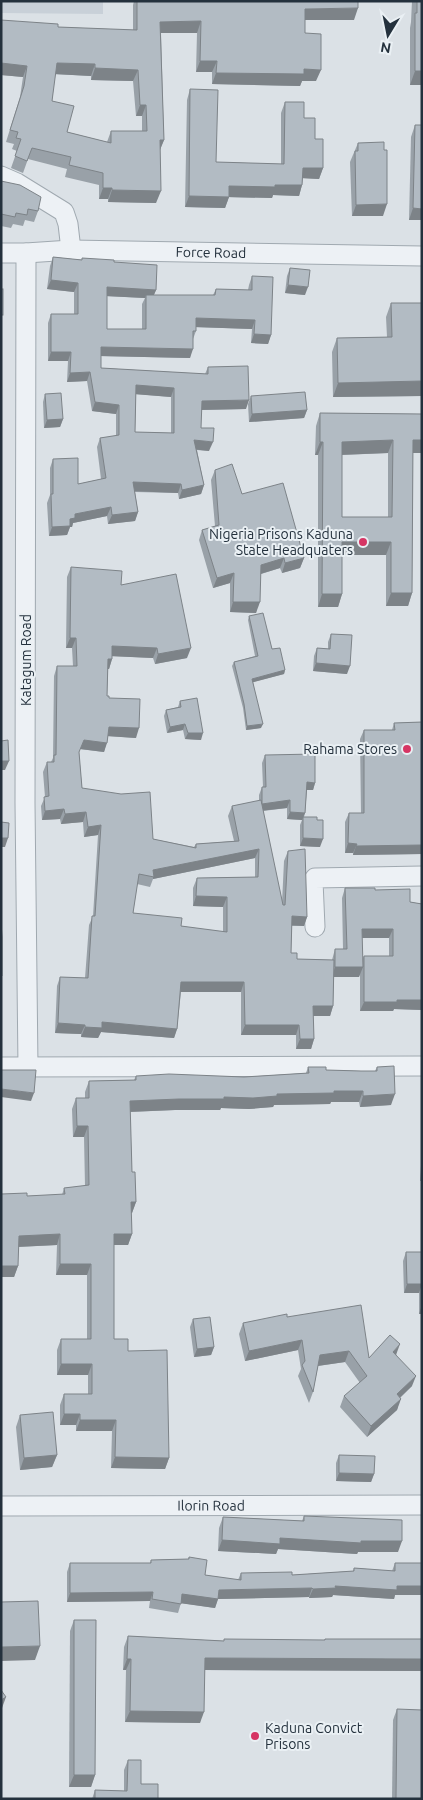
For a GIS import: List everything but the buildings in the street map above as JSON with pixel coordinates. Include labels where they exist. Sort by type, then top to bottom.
[{"type":"street","points":[[1,176],[17,183],[64,212],[68,224],[71,250]]},
{"type":"street","name":"Force Road","points":[[1,253],[26,254],[71,250],[422,256]]},
{"type":"street","name":"Katagum Road","points":[[26,254],[25,803],[28,1067]]},
{"type":"street","points":[[315,927],[313,881],[315,878],[422,876]]},
{"type":"street","points":[[1,1067],[422,1066]]},
{"type":"street","name":"Ilorin Road","points":[[1,1506],[422,1505]]},
{"type":"shaded area","points":[[1,1],[103,1],[103,14],[1,13]]},
{"type":"place","name":"Nigeria Prisons Kaduna State Headquaters","points":[[363,542]]},
{"type":"place","name":"Rahama Stores","points":[[407,749]]},
{"type":"place","name":"Kaduna Convict Prisons","points":[[255,1736]]}]
